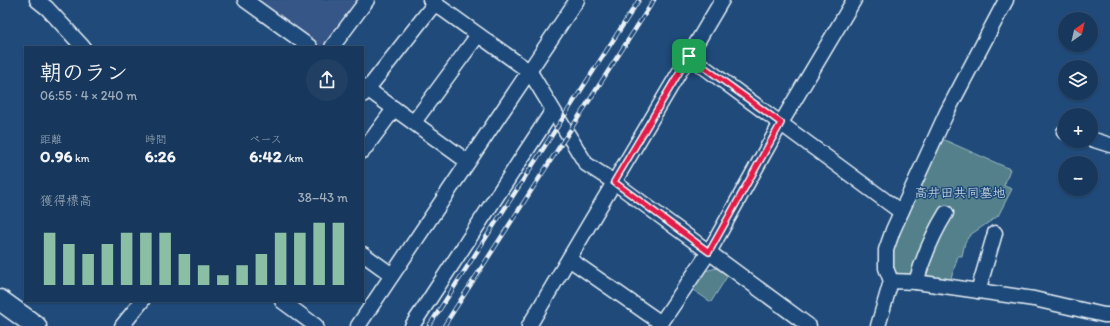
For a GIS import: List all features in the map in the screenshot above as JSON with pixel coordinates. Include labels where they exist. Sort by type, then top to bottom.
[{"type":"main road","points":[[0,300],[36,326]]},
{"type":"street","points":[[37,0],[47,8],[82,46]]},
{"type":"street","points":[[244,0],[309,46]]},
{"type":"street","points":[[333,46],[367,0]]},
{"type":"street","points":[[358,326],[577,0]]},
{"type":"street","points":[[529,326],[722,0]]},
{"type":"street","points":[[569,259],[660,324],[709,252],[781,123],[854,0]]},
{"type":"street","points":[[468,162],[414,122],[364,90],[433,2],[530,72],[586,164],[614,182],[810,326]]},
{"type":"street","points":[[878,326],[891,281],[886,268],[886,250],[901,212],[947,112],[1001,2]]},
{"type":"street","points":[[414,122],[478,35]]},
{"type":"street","points":[[689,56],[901,212]]},
{"type":"street","points":[[364,150],[394,109]]},
{"type":"street","points":[[412,326],[553,110]]},
{"type":"street","points":[[1098,141],[1110,145]]},
{"type":"street","points":[[916,282],[930,243],[946,213]]},
{"type":"street","points":[[978,291],[996,233]]},
{"type":"street","points":[[364,255],[392,275]]},
{"type":"street","points":[[891,281],[916,282],[1034,299],[1107,315]]},
{"type":"street","points":[[122,326],[141,302]]},
{"type":"street","points":[[283,302],[316,326]]},
{"type":"shaded area","points":[[256,0],[359,0],[329,43],[319,46]]},
{"type":"green space","name":"高井田共同墓地","points":[[940,138],[1010,169],[1004,186],[1012,189],[998,216],[970,235],[965,242],[962,256],[958,256],[950,282],[897,274],[892,266],[892,254],[896,239],[910,202]]},
{"type":"green space","points":[[716,268],[728,275],[711,302],[693,290],[705,271]]},
{"type":"railway","points":[[429,326],[639,0]]},
{"type":"railway","points":[[444,326],[654,0]]},
{"type":"route","points":[[689,56],[781,123],[709,252],[614,182],[689,56]]}]
